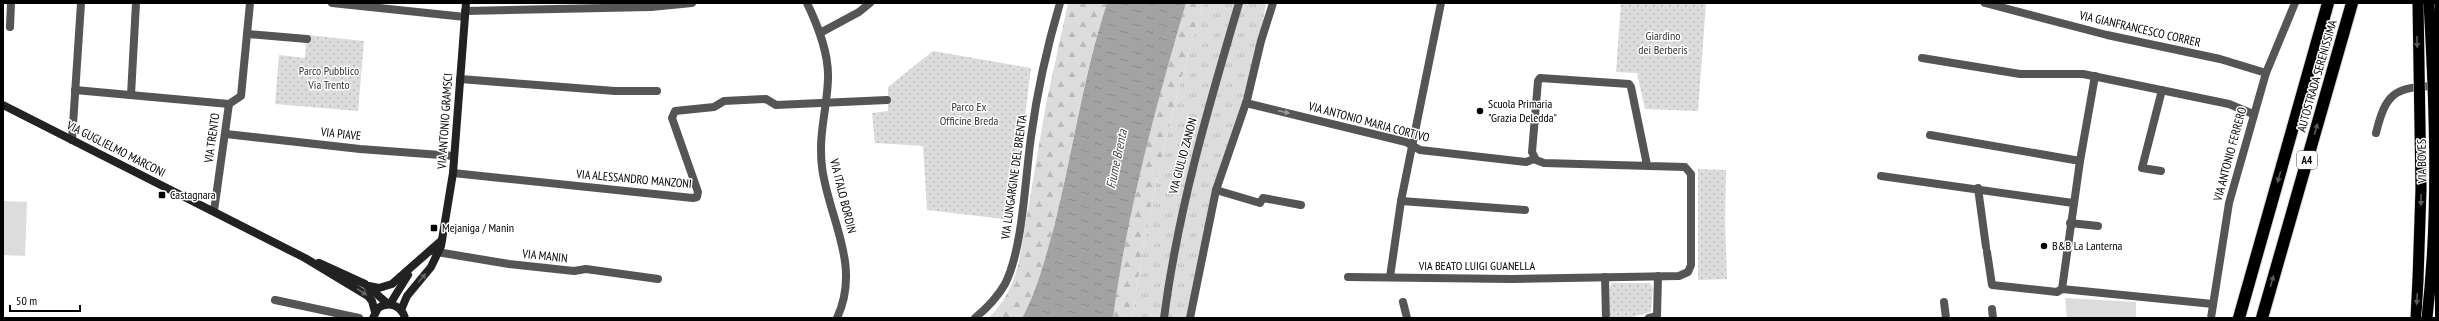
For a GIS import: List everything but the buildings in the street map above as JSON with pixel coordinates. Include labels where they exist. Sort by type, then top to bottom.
[{"type":"highway","name":"AUTOSTRADA SERENISSIMA","points":[[2239,318],[2328,3]]},
{"type":"highway","name":"AUTOSTRADA SERENISSIMA","points":[[2262,318],[2352,3]]},
{"type":"highway","points":[[2416,318],[2421,189],[2418,3]]},
{"type":"highway","name":"VIA BOVES","points":[[2427,318],[2436,229],[2436,153],[2429,3]]},
{"type":"main road","name":"VIA ANTONIO GRAMSCI","points":[[403,314],[406,296],[431,267],[439,252],[442,240],[454,173],[465,10]]},
{"type":"main road","name":"VIA GUGLIELMO MARCONI","points":[[3,106],[305,258],[368,296],[372,301],[374,315]]},
{"type":"main road","points":[[365,284],[379,288],[386,288],[442,240]]},
{"type":"main road","name":"VIA GUGLIELMO MARCONI","points":[[305,258],[365,284],[403,314]]},
{"type":"main road","points":[[374,315],[383,305],[389,304],[416,262]]},
{"type":"street","points":[[10,27],[11,3]]},
{"type":"street","points":[[72,140],[81,3]]},
{"type":"street","points":[[131,95],[136,3]]},
{"type":"street","name":"VIA TRENTO","points":[[214,211],[229,104],[241,96],[250,3]]},
{"type":"street","points":[[332,3],[465,10],[692,3]]},
{"type":"street","name":"VIA ITALO BORDIN","points":[[807,3],[820,33],[828,75],[821,129],[822,168],[841,235],[845,260],[844,296],[837,318]]},
{"type":"street","points":[[820,33],[859,12],[870,3]]},
{"type":"street","name":"VIA LUNGARGINE DEL BRENTA","points":[[975,318],[992,303],[1005,284],[1011,269],[1017,245],[1031,135],[1044,64],[1060,3]]},
{"type":"street","name":"VIA GIULIO ZANON","points":[[1164,318],[1175,238],[1187,186],[1239,3]]},
{"type":"street","points":[[1190,318],[1216,190],[1246,103],[1273,3]]},
{"type":"street","points":[[1390,277],[1401,201],[1441,3]]},
{"type":"street","name":"VIA GIANFRANCESCO CORRER","points":[[1985,3],[2107,35],[2234,63],[2266,73]]},
{"type":"street","name":"VIA ANTONIO FERRERO","points":[[2211,318],[2229,203],[2253,114],[2266,73],[2295,3]]},
{"type":"street","points":[[247,34],[307,39]]},
{"type":"street","points":[[1922,58],[2020,74],[2073,73],[2095,76],[2229,104],[2253,114]]},
{"type":"street","points":[[2062,289],[2073,203],[2095,76]]},
{"type":"street","points":[[1534,159],[1532,152],[1533,128],[1538,81],[1540,78],[1629,84],[1631,87],[1648,165]]},
{"type":"street","points":[[460,79],[615,90],[658,91]]},
{"type":"street","points":[[2376,133],[2383,107],[2388,99],[2402,90],[2436,86]]},
{"type":"street","points":[[75,90],[229,104]]},
{"type":"street","points":[[2162,90],[2142,168],[2162,171]]},
{"type":"street","name":"VIA ALESSANDRO MANZONI","points":[[454,173],[693,198],[697,197],[698,192],[672,118],[675,110],[714,107],[724,101],[766,98],[776,104],[887,100]]},
{"type":"street","name":"VIA ANTONIO MARIA CORTIVO","points":[[1246,103],[1392,138],[1420,150],[1526,162],[1534,159],[1544,163],[1685,166],[1691,174]]},
{"type":"street","name":"VIA PIAVE","points":[[226,134],[454,156]]},
{"type":"street","points":[[1930,135],[2080,161]]},
{"type":"street","name":"VIA BEATO LUIGI GUANELLA","points":[[1348,277],[1511,279],[1658,276],[1684,274],[1691,265],[1691,174]]},
{"type":"street","points":[[1882,176],[1978,188],[2073,203]]},
{"type":"street","points":[[1978,188],[1992,285],[2057,292],[2062,289],[2213,304]]},
{"type":"street","points":[[1216,190],[1260,203],[1263,198],[1301,205]]},
{"type":"street","points":[[1401,201],[1525,210]]},
{"type":"street","points":[[2070,223],[2098,226]]},
{"type":"street","name":"VIA MANIN","points":[[430,250],[516,265],[574,271],[586,269],[658,279]]},
{"type":"street","points":[[1649,318],[1657,316],[1658,276]]},
{"type":"street","points":[[1605,277],[1606,318]]},
{"type":"street","points":[[275,300],[359,318]]},
{"type":"street","points":[[1403,302],[1407,318]]},
{"type":"street","points":[[1944,302],[1946,318]]},
{"type":"street","points":[[1992,309],[1994,318]]},
{"type":"green space","points":[[1068,3],[1107,3],[1098,31],[1084,87],[1053,230],[1044,264],[1022,318],[988,318],[1000,306],[1008,292],[1019,262],[1046,104]]},
{"type":"green space","points":[[1186,3],[1203,3],[1171,120],[1153,198],[1132,318],[1113,318],[1126,238],[1143,159]]},
{"type":"green space","points":[[1203,3],[1266,3],[1263,22],[1236,129],[1214,189],[1189,318],[1132,318],[1153,198],[1181,81]]},
{"type":"green space","name":"Giardino dei Berberis","points":[[1621,3],[1706,3],[1698,111],[1645,109],[1637,73],[1616,72]]},
{"type":"green space","name":"Parco Pubblico Via Trento","points":[[307,35],[364,41],[358,111],[275,104],[279,55],[305,58]]},
{"type":"green space","name":"Parco Ex Officine Breda","points":[[933,51],[1031,68],[1012,220],[927,210],[923,146],[875,143],[872,113],[888,111],[888,87]]},
{"type":"green space","points":[[1698,169],[1726,170],[1725,223],[1727,279],[1698,280]]},
{"type":"green space","points":[[3,201],[27,202],[25,256],[3,255]]},
{"type":"green space","points":[[1612,283],[1650,283],[1653,288],[1651,312],[1629,318],[1610,318],[1610,287]]},
{"type":"green space","points":[[2065,298],[2136,302],[2136,318],[2067,318]]},
{"type":"water","name":"Fiume Brenta","points":[[1107,3],[1186,3],[1153,120],[1134,199],[1113,318],[1022,318],[1037,285],[1054,227],[1091,58]]},
{"type":"place","name":"Scuola Primaria \"Grazia Deledda\"","points":[[1480,111]]},
{"type":"place","name":"Castagnara","points":[[162,195]]},
{"type":"place","name":"Mejaniga / Manin","points":[[434,228]]},
{"type":"place","name":"B&B La Lanterna","points":[[2044,246]]}]
